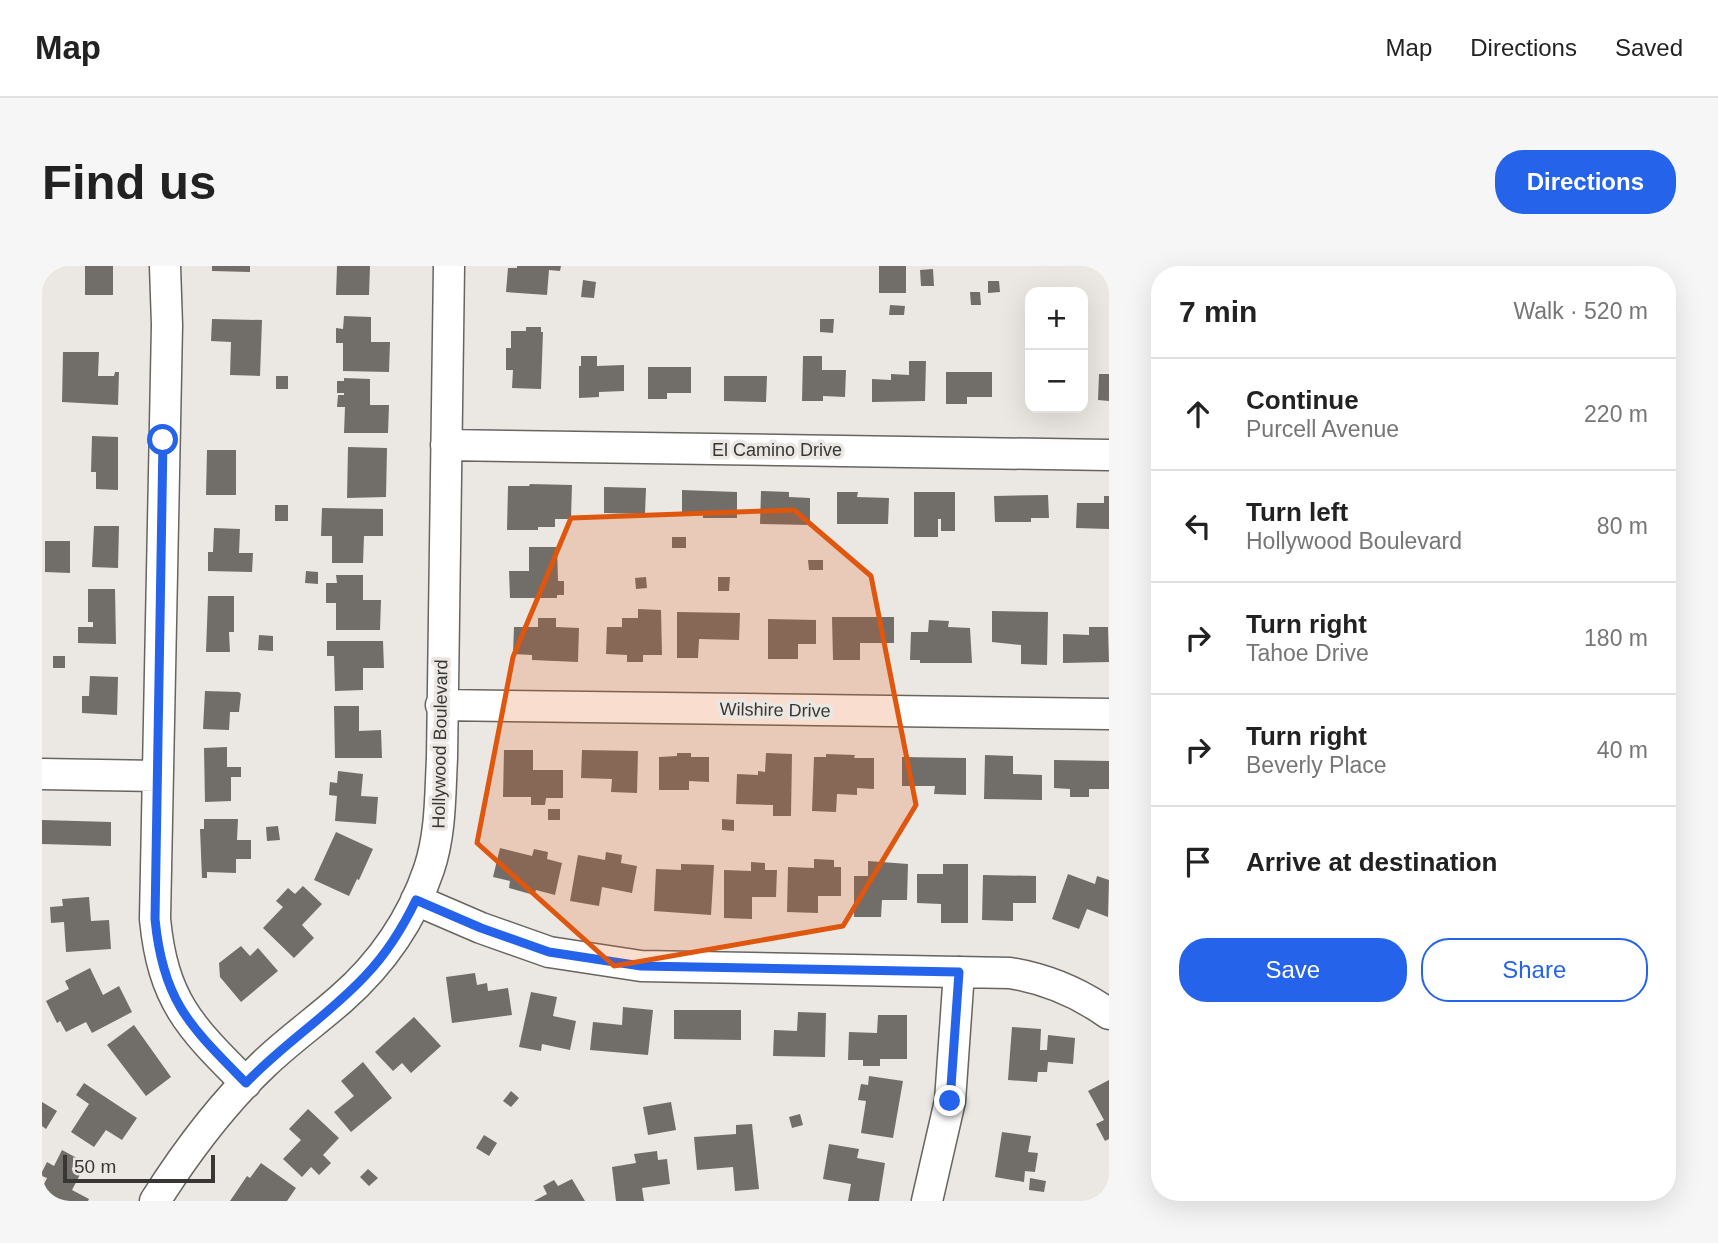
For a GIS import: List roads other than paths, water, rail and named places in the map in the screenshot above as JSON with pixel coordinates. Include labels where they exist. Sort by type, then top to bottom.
[{"type":"street","points":[[165,266],[167,325],[155,919],[162,966],[182,1012],[197,1033],[246,1083]]},
{"type":"street","name":"Hollywood Boulevard","points":[[155,1201],[190,1149],[246,1083],[288,1042],[364,978],[393,941],[416,900],[429,868],[438,836],[442,758],[449,266]]},
{"type":"street","name":"El Camino Drive","points":[[446,445],[1109,455]]},
{"type":"street","name":"Wilshire Drive","points":[[442,705],[1109,714]]},
{"type":"street","points":[[42,774],[157,776]]},
{"type":"street","points":[[416,900],[481,928],[549,952],[641,966],[1010,973],[1059,985],[1090,1000],[1109,1014]]},
{"type":"street","points":[[928,1201],[950,1101],[959,972]]}]
